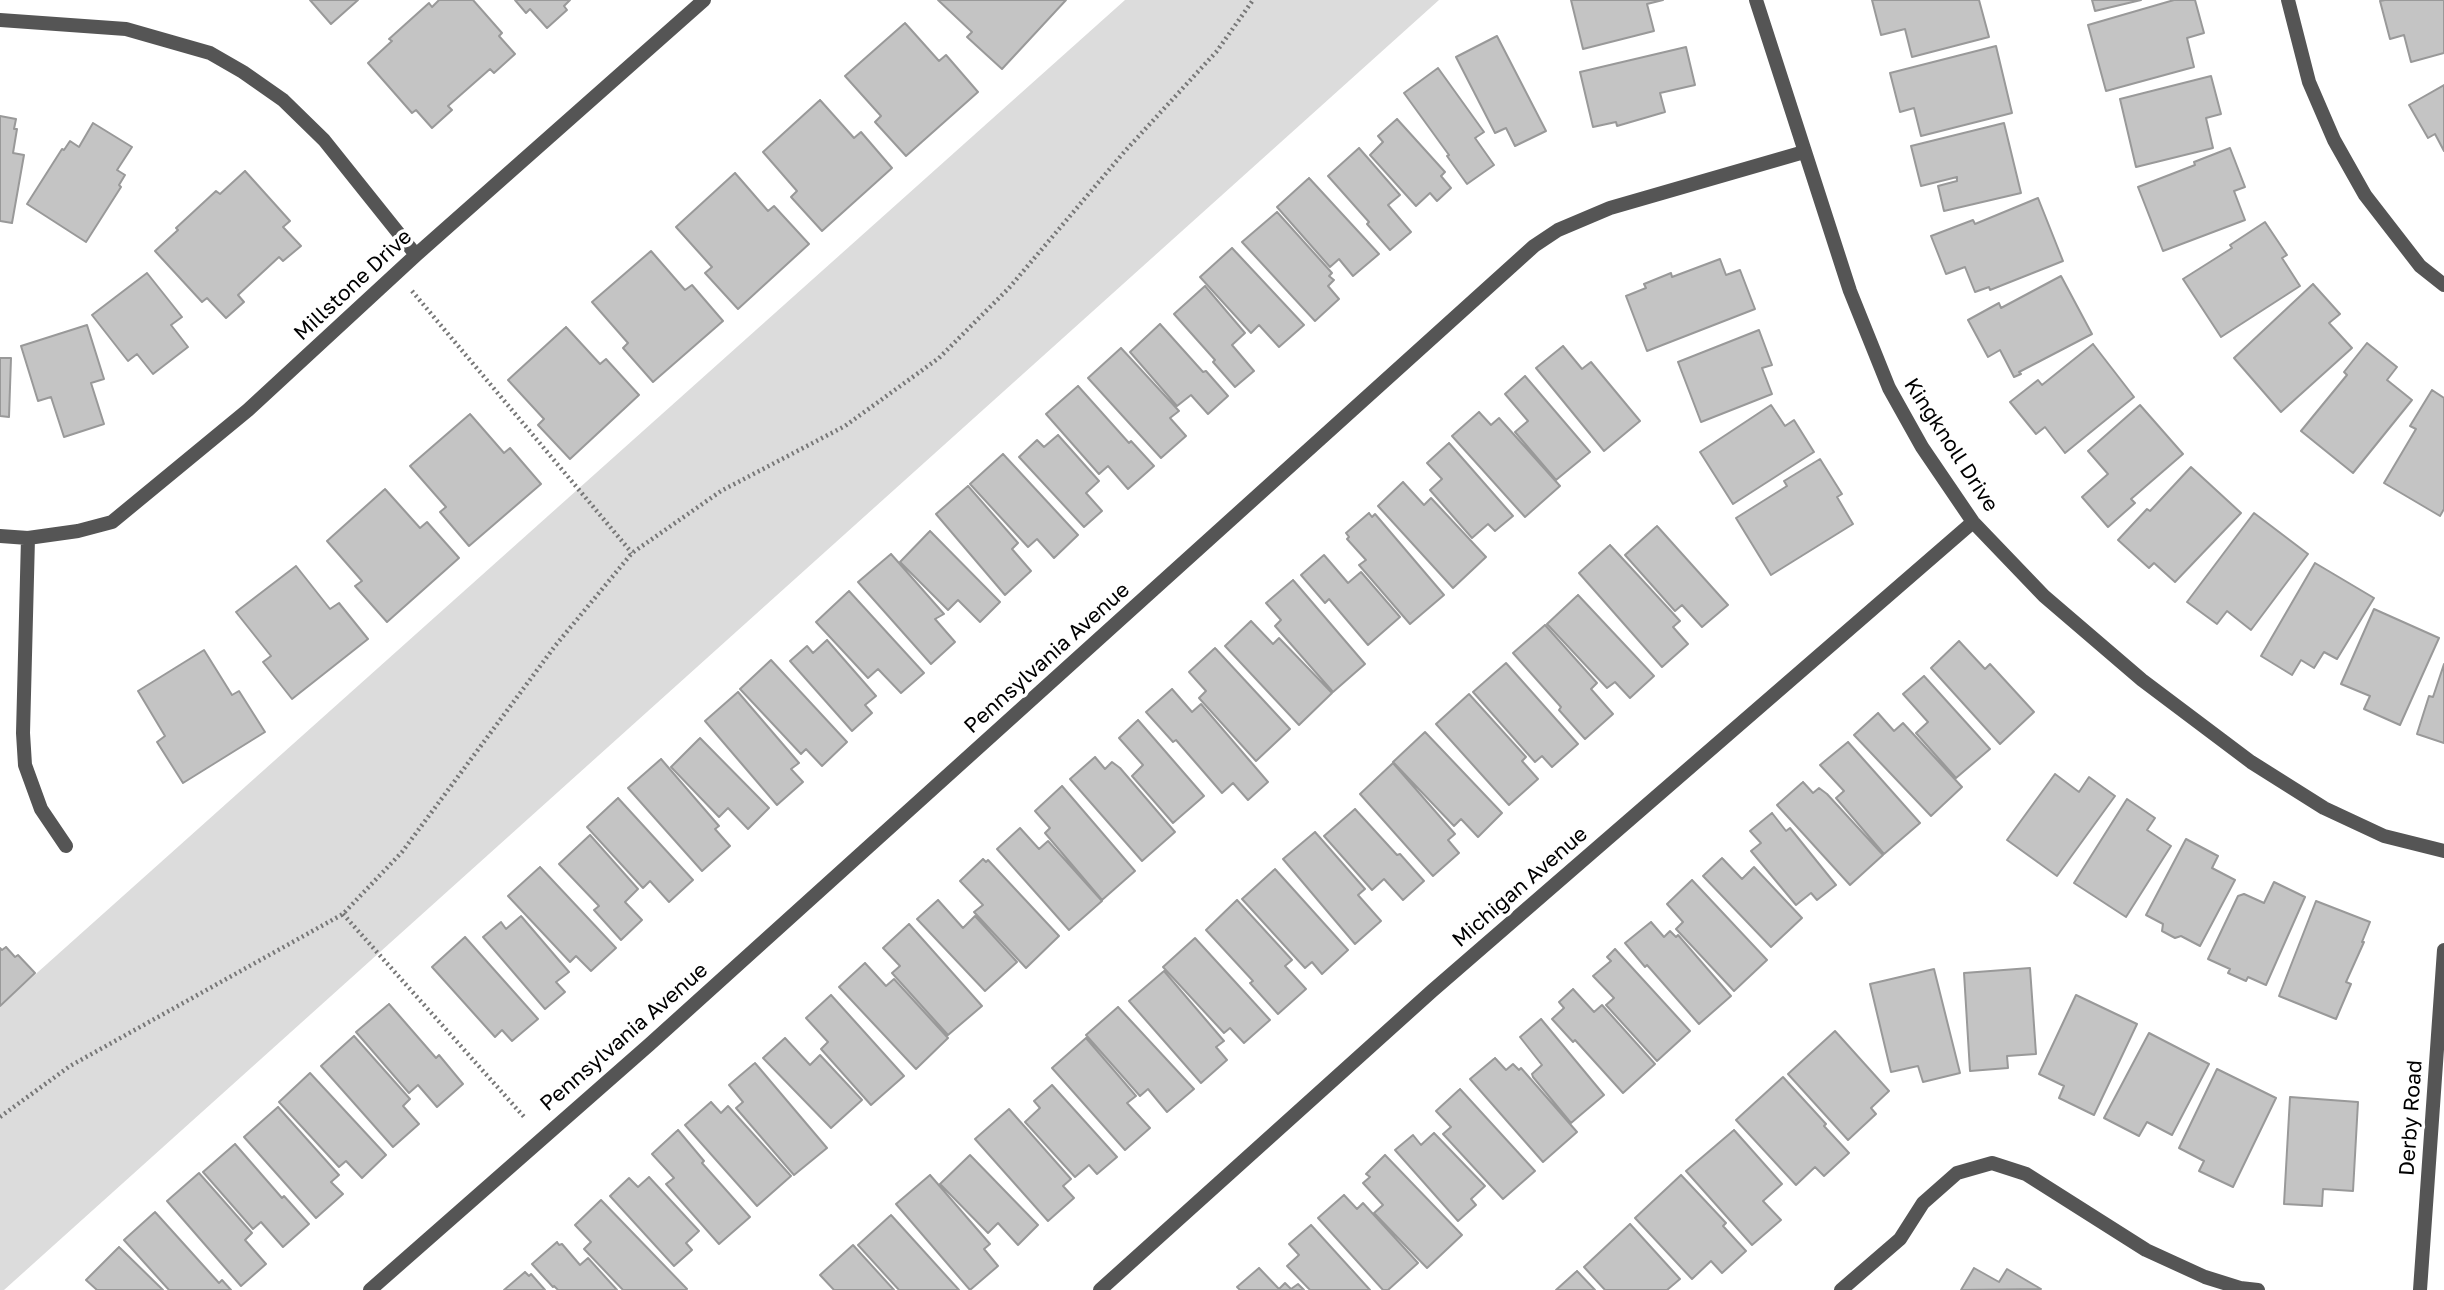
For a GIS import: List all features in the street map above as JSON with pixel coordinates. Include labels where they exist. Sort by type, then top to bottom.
[{"type":"street","name":"Millstone Drive","points":[[0,536],[28,538],[78,531],[112,522],[247,410],[415,255],[704,0]]},
{"type":"street","name":"Kingknoll Drive","points":[[1756,0],[1850,291],[1889,388],[1922,447],[1973,522],[2044,596],[2142,680],[2251,762],[2324,808],[2384,836],[2444,852]]},
{"type":"street","points":[[2288,0],[2309,82],[2340,151],[2365,195],[2420,266],[2444,285]]},
{"type":"street","points":[[0,20],[125,29],[210,53],[283,100],[324,140],[415,255]]},
{"type":"street","name":"Pennsylvania Avenue","points":[[370,1290],[670,1025],[1534,246],[1558,230],[1610,208],[1804,152]]},
{"type":"street","name":"Michigan Avenue","points":[[1100,1290],[1443,982],[1973,522]]},
{"type":"street","points":[[28,538],[23,733],[25,765],[41,809],[66,846]]},
{"type":"street","name":"Derby Road","points":[[2420,1290],[2444,950]]},
{"type":"street","points":[[1842,1290],[1900,1239],[1923,1203],[1957,1173],[1992,1163],[2026,1174],[2158,1255],[2205,1277],[2240,1288],[2258,1290]]},
{"type":"path","points":[[0,1117],[70,1066],[343,914],[402,852],[555,646],[632,553],[721,491],[845,426],[939,358],[1009,288],[1125,151],[1217,51],[1253,0]]},
{"type":"path","points":[[397,273],[632,553]]},
{"type":"path","points":[[343,914],[542,1137]]},
{"type":"shaded area","points":[[1125,0],[1439,0],[4,1290],[0,1290],[0,1006]]},
{"type":"building","points":[[310,0],[358,0],[331,24]]},
{"type":"building","points":[[439,0],[473,0],[502,33],[499,36],[515,54],[494,73],[490,69],[448,106],[452,110],[432,128],[416,110],[412,113],[368,63],[392,41],[389,39],[429,3],[432,7]]},
{"type":"building","points":[[515,0],[570,0],[564,6],[567,10],[547,28],[530,9],[526,13]]},
{"type":"building","points":[[938,0],[1066,0],[1002,69],[967,37],[972,32]]},
{"type":"building","points":[[1571,0],[1663,0],[1647,4],[1654,31],[1583,49]]},
{"type":"building","points":[[1872,0],[1979,0],[1989,37],[1912,57],[1905,29],[1881,35]]},
{"type":"building","points":[[2092,0],[2141,0],[2095,11]]},
{"type":"building","points":[[2174,0],[2195,0],[2204,33],[2187,38],[2194,67],[2106,91],[2088,25]]},
{"type":"building","points":[[2444,0],[2444,53],[2411,62],[2404,35],[2390,39],[2380,1]]},
{"type":"building","points":[[905,23],[939,61],[946,55],[978,92],[906,156],[875,122],[881,116],[845,76]]},
{"type":"building","points":[[1497,36],[1546,131],[1515,146],[1506,128],[1495,133],[1456,57]]},
{"type":"building","points":[[1996,46],[2012,113],[1921,136],[1914,108],[1900,112],[1890,73]]},
{"type":"building","points":[[1686,47],[1695,85],[1660,93],[1665,112],[1617,126],[1616,122],[1593,127],[1580,72]]},
{"type":"building","points":[[1438,68],[1484,132],[1475,138],[1494,165],[1467,184],[1404,93]]},
{"type":"building","points":[[2211,76],[2221,114],[2206,118],[2213,148],[2136,167],[2120,99]]},
{"type":"building","points":[[2444,85],[2444,151],[2435,134],[2428,138],[2409,105]]},
{"type":"building","points":[[820,100],[854,138],[861,132],[892,168],[822,231],[791,197],[797,191],[763,152]]},
{"type":"building","points":[[0,116],[16,119],[13,153],[24,155],[12,223],[0,221]]},
{"type":"building","points":[[1397,119],[1445,172],[1441,176],[1451,188],[1437,201],[1430,193],[1416,206],[1370,155],[1383,142],[1378,136]]},
{"type":"building","points":[[93,123],[132,147],[117,170],[125,175],[119,185],[121,187],[86,242],[27,204],[62,149],[64,150],[70,141],[79,147]]},
{"type":"building","points":[[2004,123],[2021,193],[1944,211],[1938,186],[1957,181],[1957,177],[1921,186],[1911,146]]},
{"type":"building","points":[[1359,148],[1400,195],[1388,205],[1411,232],[1390,250],[1328,176]]},
{"type":"building","points":[[2230,148],[2245,187],[2234,191],[2245,220],[2163,251],[2138,187]]},
{"type":"building","points":[[245,171],[290,221],[283,227],[301,246],[283,261],[279,257],[238,295],[244,302],[226,318],[207,298],[202,302],[155,251],[216,191],[220,194]]},
{"type":"building","points":[[735,173],[768,211],[774,206],[809,244],[738,309],[705,273],[712,267],[676,227]]},
{"type":"building","points":[[1309,178],[1379,254],[1353,276],[1339,259],[1330,267],[1277,207]]},
{"type":"building","points":[[2038,198],[2063,261],[1990,290],[1989,287],[1975,292],[1965,267],[1946,274],[1931,236],[1973,220],[1975,224]]},
{"type":"building","points":[[1277,212],[1332,273],[1329,276],[1334,280],[1328,286],[1339,299],[1315,321],[1242,242]]},
{"type":"building","points":[[2265,222],[2287,255],[2282,258],[2300,286],[2221,337],[2183,279],[2232,248],[2230,245]]},
{"type":"building","points":[[1232,248],[1304,325],[1279,347],[1259,325],[1251,333],[1200,277]]},
{"type":"building","points":[[651,251],[685,290],[692,285],[723,321],[653,382],[623,348],[628,343],[592,302]]},
{"type":"building","points":[[1720,259],[1726,275],[1740,270],[1755,309],[1647,351],[1626,296],[1646,288],[1644,284],[1671,273],[1672,277]]},
{"type":"building","points":[[147,273],[182,317],[171,325],[188,347],[153,374],[137,354],[128,361],[92,315]]},
{"type":"building","points":[[2061,276],[2092,334],[2014,377],[2000,350],[1988,357],[1968,320],[1999,303],[2001,308]]},
{"type":"building","points":[[2313,284],[2340,314],[2329,323],[2352,348],[2281,412],[2234,358]]},
{"type":"building","points":[[1205,286],[1245,333],[1232,345],[1254,371],[1235,387],[1174,314]]},
{"type":"building","points":[[1160,324],[1228,396],[1208,414],[1191,395],[1177,406],[1130,352]]},
{"type":"building","points":[[87,325],[104,379],[91,383],[104,424],[64,437],[51,397],[38,401],[21,346]]},
{"type":"building","points":[[566,327],[600,364],[606,359],[639,395],[570,459],[538,425],[544,419],[508,380]]},
{"type":"building","points":[[1759,330],[1772,365],[1762,368],[1772,394],[1701,422],[1678,362]]},
{"type":"building","points":[[2367,343],[2397,367],[2387,380],[2412,400],[2353,473],[2301,431],[2347,375],[2344,372]]},
{"type":"building","points":[[2093,344],[2134,397],[2065,453],[2045,427],[2036,434],[2010,402],[2038,380],[2042,385]]},
{"type":"building","points":[[1563,346],[1582,369],[1591,362],[1640,421],[1604,451],[1536,368]]},
{"type":"building","points":[[1121,348],[1179,411],[1170,418],[1186,436],[1161,458],[1088,378]]},
{"type":"building","points":[[0,358],[11,358],[9,417],[0,416]]},
{"type":"building","points":[[1525,376],[1590,452],[1556,480],[1515,432],[1528,421],[1505,394]]},
{"type":"building","points":[[1078,386],[1129,443],[1131,441],[1154,466],[1128,489],[1108,466],[1099,474],[1046,414]]},
{"type":"building","points":[[2432,390],[2444,398],[2444,509],[2440,516],[2384,483],[2416,429],[2410,426]]},
{"type":"building","points":[[1771,405],[1785,426],[1794,420],[1814,452],[1733,504],[1700,452]]},
{"type":"building","points":[[2140,405],[2183,454],[2131,499],[2135,503],[2108,527],[2082,497],[2108,474],[2088,451]]},
{"type":"building","points":[[1479,412],[1491,425],[1499,418],[1560,486],[1525,517],[1452,436]]},
{"type":"building","points":[[470,414],[504,453],[510,448],[541,484],[469,546],[440,512],[446,507],[410,466]]},
{"type":"building","points":[[1058,435],[1099,481],[1086,493],[1102,511],[1084,527],[1019,457],[1037,440],[1044,447]]},
{"type":"building","points":[[1449,443],[1513,516],[1495,531],[1488,524],[1472,538],[1430,490],[1442,479],[1427,463]]},
{"type":"building","points":[[1003,454],[1078,535],[1054,558],[1037,539],[1028,547],[970,484]]},
{"type":"building","points":[[1820,459],[1842,494],[1837,497],[1853,524],[1771,575],[1736,518],[1787,486],[1784,481]]},
{"type":"building","points":[[2191,467],[2241,513],[2175,582],[2154,563],[2149,568],[2118,540],[2147,509],[2150,511]]},
{"type":"building","points":[[1403,482],[1424,505],[1431,498],[1486,557],[1453,588],[1378,506]]},
{"type":"building","points":[[968,486],[1018,543],[1012,549],[1031,571],[1005,595],[936,514]]},
{"type":"building","points":[[385,489],[420,528],[427,522],[459,558],[387,622],[355,586],[362,581],[327,541]]},
{"type":"building","points":[[1369,513],[1372,517],[1375,514],[1444,595],[1410,624],[1359,565],[1366,560],[1347,539],[1349,537],[1346,533]]},
{"type":"building","points":[[2254,513],[2308,554],[2251,630],[2227,611],[2217,624],[2187,602]]},
{"type":"building","points":[[1657,526],[1728,605],[1702,627],[1682,605],[1675,611],[1625,555]]},
{"type":"building","points":[[930,531],[1000,602],[980,622],[958,600],[948,610],[900,562]]},
{"type":"building","points":[[1610,545],[1680,621],[1673,627],[1688,644],[1662,667],[1579,573]]},
{"type":"building","points":[[891,554],[944,614],[935,619],[955,642],[931,664],[858,582]]},
{"type":"building","points":[[1324,555],[1348,583],[1361,572],[1400,617],[1368,645],[1329,599],[1325,603],[1301,575]]},
{"type":"building","points":[[2315,563],[2374,598],[2337,659],[2324,652],[2314,668],[2301,660],[2292,675],[2261,656]]},
{"type":"building","points":[[296,566],[330,609],[339,603],[368,639],[292,699],[263,662],[271,656],[236,612]]},
{"type":"building","points":[[1293,580],[1365,664],[1333,692],[1275,626],[1281,620],[1266,603]]},
{"type":"building","points":[[849,591],[924,673],[901,693],[878,669],[868,678],[816,622]]},
{"type":"building","points":[[1578,595],[1654,676],[1630,698],[1615,682],[1607,688],[1547,624]]},
{"type":"building","points":[[2374,609],[2439,638],[2400,725],[2364,709],[2370,696],[2341,684]]},
{"type":"building","points":[[1251,621],[1273,644],[1279,638],[1332,693],[1299,725],[1225,646]]},
{"type":"building","points":[[1545,625],[1597,683],[1591,689],[1613,714],[1585,739],[1559,710],[1561,707],[1513,653]]},
{"type":"building","points":[[827,640],[876,696],[865,705],[872,713],[852,731],[790,661],[807,646],[813,653]]},
{"type":"building","points":[[1959,641],[1985,669],[1990,664],[2034,712],[2000,744],[1931,668]]},
{"type":"building","points":[[1215,648],[1290,729],[1256,761],[1199,698],[1206,691],[1189,672]]},
{"type":"building","points":[[204,650],[232,695],[239,691],[265,732],[183,783],[157,742],[165,736],[138,691]]},
{"type":"building","points":[[771,660],[847,742],[822,766],[806,749],[801,754],[740,689]]},
{"type":"building","points":[[1506,663],[1578,744],[1552,767],[1542,756],[1535,762],[1473,692]]},
{"type":"building","points":[[2444,664],[2444,743],[2417,734],[2429,696],[2433,697]]},
{"type":"building","points":[[1924,676],[1990,749],[1956,778],[1916,733],[1928,722],[1903,694]]},
{"type":"building","points":[[1172,689],[1192,712],[1201,704],[1268,782],[1248,800],[1233,783],[1222,793],[1176,740],[1173,742],[1146,712]]},
{"type":"building","points":[[738,692],[799,763],[791,769],[803,782],[777,805],[705,721]]},
{"type":"building","points":[[1469,694],[1526,757],[1522,761],[1538,779],[1509,805],[1436,724]]},
{"type":"building","points":[[1878,713],[1894,731],[1903,723],[1962,787],[1931,816],[1854,735]]},
{"type":"building","points":[[1138,720],[1204,796],[1173,823],[1132,776],[1143,765],[1119,738]]},
{"type":"building","points":[[1425,732],[1502,813],[1478,837],[1461,819],[1454,826],[1393,762]]},
{"type":"building","points":[[700,738],[769,808],[748,829],[728,808],[719,817],[671,767]]},
{"type":"building","points":[[1848,742],[1920,823],[1884,854],[1836,798],[1844,791],[1820,765]]},
{"type":"building","points":[[1095,757],[1105,769],[1112,762],[1120,768],[1175,832],[1142,861],[1070,779]]},
{"type":"building","points":[[661,759],[719,826],[715,829],[730,846],[702,871],[628,788]]},
{"type":"building","points":[[1393,763],[1455,834],[1448,840],[1459,853],[1433,876],[1360,794]]},
{"type":"building","points":[[2055,774],[2079,792],[2089,777],[2115,796],[2057,876],[2007,840]]},
{"type":"building","points":[[1803,782],[1813,793],[1819,788],[1827,794],[1883,855],[1850,885],[1777,805]]},
{"type":"building","points":[[1062,786],[1135,871],[1102,900],[1045,833],[1050,828],[1035,811]]},
{"type":"building","points":[[618,798],[693,880],[669,902],[650,881],[643,888],[587,827]]},
{"type":"building","points":[[2127,799],[2155,818],[2147,830],[2171,846],[2126,917],[2074,883]]},
{"type":"building","points":[[1355,809],[1424,881],[1403,900],[1384,879],[1372,890],[1324,836]]},
{"type":"building","points":[[1772,813],[1786,831],[1790,828],[1836,885],[1817,900],[1811,893],[1796,905],[1751,851],[1761,843],[1750,831]]},
{"type":"building","points":[[1020,828],[1039,849],[1048,841],[1102,901],[1069,930],[997,849]]},
{"type":"building","points":[[1315,832],[1365,889],[1358,895],[1381,921],[1355,944],[1283,859]]},
{"type":"building","points":[[590,835],[638,889],[625,902],[642,920],[621,940],[594,910],[599,906],[559,864]]},
{"type":"building","points":[[2186,839],[2218,856],[2212,868],[2235,880],[2200,946],[2181,936],[2175,938],[2162,931],[2163,924],[2146,915]]},
{"type":"building","points":[[1722,858],[1742,879],[1754,867],[1802,918],[1771,947],[1703,876]]},
{"type":"building","points":[[983,859],[986,862],[988,860],[1059,936],[1026,968],[974,912],[983,905],[960,881]]},
{"type":"building","points":[[540,867],[616,948],[591,971],[576,956],[570,962],[508,896]]},
{"type":"building","points":[[1275,869],[1348,950],[1322,974],[1312,962],[1305,968],[1242,899]]},
{"type":"building","points":[[1692,880],[1767,960],[1734,991],[1676,929],[1683,922],[1667,904]]},
{"type":"building","points":[[2274,882],[2305,897],[2266,985],[2248,977],[2246,981],[2228,973],[2230,969],[2208,959],[2238,896],[2244,894],[2264,903]]},
{"type":"building","points":[[938,900],[963,928],[975,916],[1017,962],[985,991],[917,919]]},
{"type":"building","points":[[1237,900],[1292,960],[1285,966],[1306,989],[1278,1014],[1250,983],[1253,981],[1206,930]]},
{"type":"building","points":[[2316,901],[2370,922],[2346,982],[2351,984],[2336,1019],[2279,996]]},
{"type":"building","points":[[521,916],[569,972],[556,982],[565,992],[545,1009],[483,937],[501,922],[506,929]]},
{"type":"building","points":[[1651,922],[1664,937],[1670,931],[1676,937],[1678,935],[1731,996],[1699,1024],[1625,943]]},
{"type":"building","points":[[909,924],[982,1006],[948,1035],[892,973],[900,966],[883,948]]},
{"type":"building","points":[[465,937],[538,1019],[512,1041],[502,1030],[495,1037],[432,967]]},
{"type":"building","points":[[1195,938],[1270,1020],[1244,1043],[1230,1028],[1224,1033],[1163,967]]},
{"type":"building","points":[[6,947],[35,973],[0,1006],[0,948],[2,950]]},
{"type":"building","points":[[1615,949],[1690,1031],[1657,1061],[1606,1005],[1614,998],[1593,976],[1611,961],[1607,957]]},
{"type":"building","points":[[865,963],[886,986],[894,979],[948,1038],[916,1069],[839,987]]},
{"type":"building","points":[[2030,968],[2036,1054],[2007,1056],[2008,1068],[1970,1071],[1964,973]]},
{"type":"building","points":[[1934,969],[1960,1073],[1923,1082],[1918,1066],[1891,1072],[1870,984]]},
{"type":"building","points":[[1164,971],[1224,1041],[1216,1047],[1227,1060],[1201,1083],[1129,1001]]},
{"type":"building","points":[[1573,989],[1594,1012],[1602,1005],[1655,1064],[1623,1093],[1552,1019],[1564,1008],[1559,1002]]},
{"type":"building","points":[[831,995],[904,1076],[871,1105],[821,1049],[828,1042],[806,1018]]},
{"type":"building","points":[[2076,995],[2137,1024],[2094,1115],[2059,1098],[2064,1086],[2039,1074]]},
{"type":"building","points":[[389,1004],[436,1058],[439,1055],[463,1084],[437,1107],[418,1085],[409,1093],[356,1032]]},
{"type":"building","points":[[1118,1007],[1194,1089],[1167,1112],[1148,1089],[1140,1096],[1086,1035]]},
{"type":"building","points":[[1541,1019],[1604,1095],[1571,1123],[1533,1077],[1532,1074],[1542,1065],[1520,1037]]},
{"type":"building","points":[[1835,1031],[1889,1091],[1871,1108],[1876,1114],[1848,1140],[1788,1074]]},
{"type":"building","points":[[2149,1033],[2209,1064],[2172,1135],[2147,1122],[2139,1136],[2104,1118]]},
{"type":"building","points":[[354,1036],[410,1099],[403,1106],[419,1124],[393,1147],[321,1066]]},
{"type":"building","points":[[785,1038],[810,1065],[820,1055],[862,1100],[831,1128],[763,1058]]},
{"type":"building","points":[[1086,1038],[1136,1096],[1127,1103],[1150,1128],[1125,1150],[1052,1068]]},
{"type":"building","points":[[1495,1058],[1506,1070],[1513,1064],[1519,1070],[1521,1068],[1577,1132],[1543,1162],[1470,1079]]},
{"type":"building","points":[[755,1063],[827,1148],[794,1175],[736,1108],[743,1102],[729,1085]]},
{"type":"building","points":[[2217,1069],[2276,1098],[2233,1187],[2199,1171],[2204,1161],[2179,1148]]},
{"type":"building","points":[[310,1073],[386,1155],[362,1178],[346,1161],[339,1167],[279,1102]]},
{"type":"building","points":[[1783,1077],[1849,1153],[1824,1176],[1815,1167],[1796,1185],[1736,1120]]},
{"type":"building","points":[[1052,1085],[1117,1157],[1097,1174],[1089,1165],[1075,1177],[1025,1122],[1040,1108],[1034,1101]]},
{"type":"building","points":[[1460,1089],[1535,1171],[1503,1199],[1443,1134],[1451,1127],[1436,1111]]},
{"type":"building","points":[[2290,1097],[2358,1102],[2353,1191],[2323,1189],[2322,1206],[2284,1204]]},
{"type":"building","points":[[711,1102],[721,1113],[728,1106],[791,1176],[757,1206],[685,1125]]},
{"type":"building","points":[[278,1107],[339,1175],[331,1182],[343,1194],[316,1218],[244,1137]]},
{"type":"building","points":[[1009,1109],[1071,1179],[1063,1186],[1074,1198],[1048,1221],[975,1139]]},
{"type":"building","points":[[678,1130],[704,1161],[702,1163],[750,1217],[719,1244],[666,1184],[674,1178],[652,1154]]},
{"type":"building","points":[[1734,1130],[1782,1184],[1763,1201],[1781,1220],[1752,1245],[1686,1171]]},
{"type":"building","points":[[1434,1133],[1485,1186],[1471,1199],[1476,1205],[1458,1221],[1395,1150],[1413,1135],[1421,1145]]},
{"type":"building","points":[[235,1144],[282,1198],[284,1196],[309,1224],[283,1247],[261,1222],[253,1229],[203,1172]]},
{"type":"building","points":[[970,1155],[1038,1225],[1018,1245],[998,1223],[988,1233],[940,1184]]},
{"type":"building","points":[[1385,1155],[1462,1235],[1427,1268],[1374,1213],[1383,1205],[1363,1183],[1370,1177],[1366,1174]]},
{"type":"building","points":[[199,1173],[252,1233],[245,1240],[266,1264],[241,1286],[167,1201]]},
{"type":"building","points":[[930,1175],[990,1244],[984,1249],[998,1266],[970,1290],[896,1204]]},
{"type":"building","points":[[1681,1175],[1726,1223],[1723,1226],[1746,1251],[1722,1273],[1711,1261],[1692,1279],[1635,1218]]},
{"type":"building","points":[[649,1177],[699,1231],[686,1243],[692,1250],[674,1266],[610,1196],[629,1178],[638,1187]]},
{"type":"building","points":[[1344,1195],[1357,1209],[1363,1203],[1418,1263],[1388,1290],[1383,1290],[1318,1218]]},
{"type":"building","points":[[601,1200],[686,1290],[623,1290],[584,1249],[591,1242],[575,1225]]},
{"type":"building","points":[[155,1212],[219,1283],[222,1280],[231,1290],[169,1290],[124,1240]]},
{"type":"building","points":[[891,1215],[959,1290],[899,1290],[858,1245]]},
{"type":"building","points":[[1630,1224],[1680,1279],[1667,1290],[1605,1290],[1584,1267]]},
{"type":"building","points":[[1311,1225],[1370,1290],[1310,1290],[1287,1266],[1299,1255],[1289,1244]]},
{"type":"building","points":[[557,1242],[562,1244],[580,1265],[588,1258],[617,1290],[558,1290],[553,1287],[532,1264]]},
{"type":"building","points":[[853,1245],[894,1290],[834,1290],[820,1275]]},
{"type":"building","points":[[119,1247],[163,1290],[97,1290],[86,1280]]},
{"type":"building","points":[[1259,1268],[1279,1289],[1285,1283],[1291,1289],[1298,1284],[1304,1290],[1240,1290],[1237,1287]]},
{"type":"building","points":[[1974,1268],[1999,1282],[2007,1269],[2041,1289],[1961,1290]]},
{"type":"building","points":[[1577,1271],[1595,1290],[1556,1290]]},
{"type":"building","points":[[525,1272],[529,1276],[531,1274],[545,1290],[504,1290]]}]
